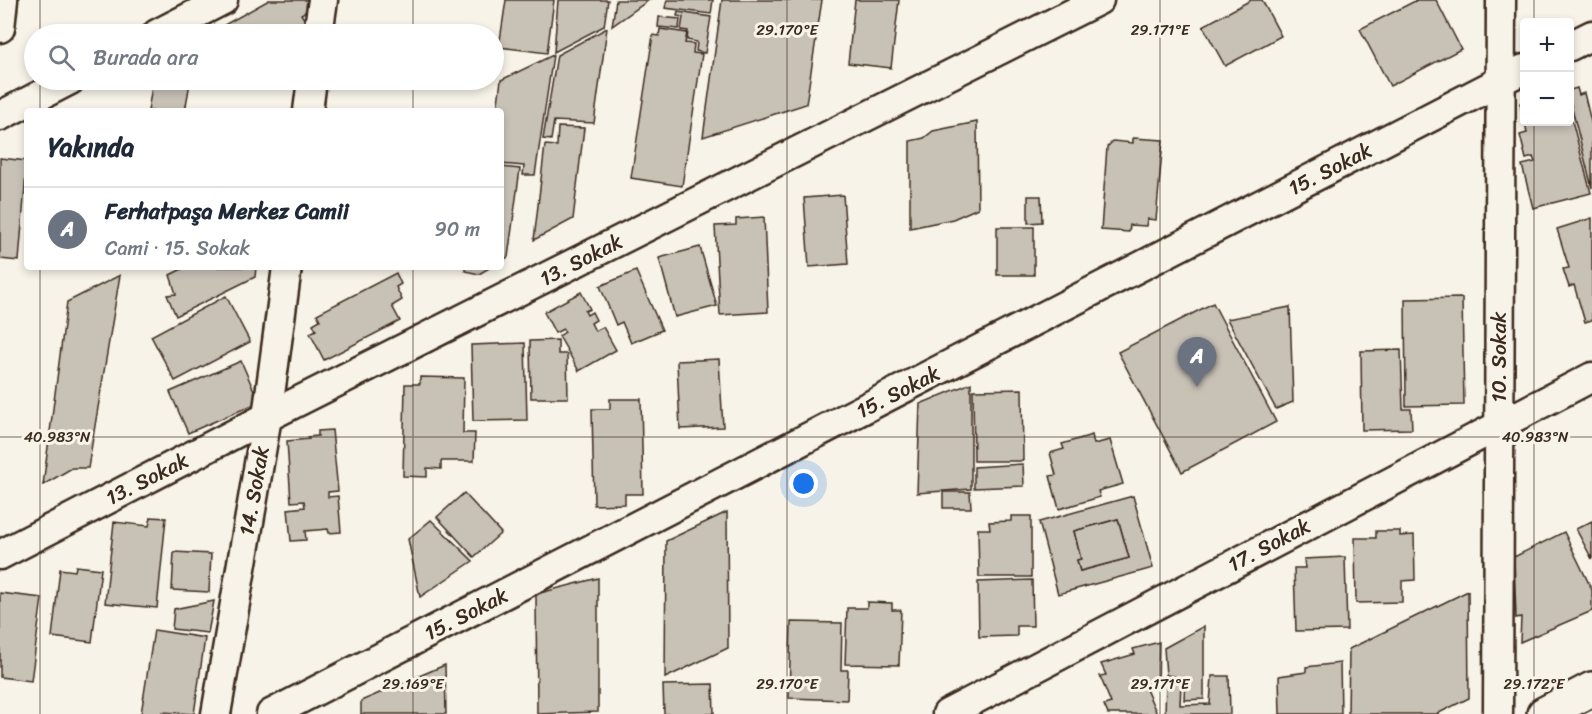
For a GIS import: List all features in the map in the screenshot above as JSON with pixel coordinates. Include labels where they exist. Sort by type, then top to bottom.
[{"type":"street","points":[[0,28],[3,0]]},
{"type":"street","points":[[176,24],[223,0]]},
{"type":"street","points":[[319,24],[323,0]]},
{"type":"street","name":"13. Sokak","points":[[0,555],[267,417],[1099,0]]},
{"type":"street","name":"10. Sokak","points":[[1498,714],[1499,425],[1512,75],[1501,0]]},
{"type":"street","points":[[1574,44],[1592,35]]},
{"type":"street","name":"15. Sokak","points":[[271,714],[1512,75]]},
{"type":"street","points":[[0,116],[51,90]]},
{"type":"street","points":[[308,108],[311,90]]},
{"type":"street","name":"14. Sokak","points":[[216,714],[267,417],[287,270]]},
{"type":"street","name":"17. Sokak","points":[[947,714],[1592,377]]},
{"type":"street","points":[[1544,714],[1592,689]]},
{"type":"building","points":[[269,0],[314,0],[317,5],[301,14],[306,22],[301,24],[226,24]]},
{"type":"building","points":[[506,0],[554,0],[547,53],[504,48],[502,24]]},
{"type":"building","points":[[558,0],[608,0],[604,26],[554,52]]},
{"type":"building","points":[[616,0],[649,0],[612,26]]},
{"type":"building","points":[[667,0],[713,0],[711,14],[665,8]]},
{"type":"building","points":[[722,0],[822,0],[806,104],[703,137]]},
{"type":"building","points":[[855,0],[899,0],[891,68],[848,63]]},
{"type":"building","points":[[1251,0],[1262,0],[1281,36],[1225,66],[1203,26]]},
{"type":"building","points":[[1417,0],[1436,0],[1461,49],[1390,86],[1360,29]]},
{"type":"building","points":[[678,12],[711,17],[705,53],[696,51],[697,42],[687,40],[688,31],[681,30],[683,17],[677,16]]},
{"type":"building","points":[[659,17],[680,19],[679,29],[658,27]]},
{"type":"building","points":[[607,28],[594,123],[554,121],[551,140],[543,139],[557,55]]},
{"type":"building","points":[[660,29],[687,33],[685,43],[694,44],[693,53],[702,54],[682,186],[631,178],[653,35],[659,36]]},
{"type":"building","points":[[553,55],[535,175],[523,175],[524,166],[504,164],[504,108],[497,108],[500,90],[504,90],[504,79]]},
{"type":"building","points":[[1577,88],[1579,95],[1584,93],[1592,126],[1592,188],[1574,117],[1574,89]]},
{"type":"building","points":[[151,90],[189,90],[186,108],[148,108]]},
{"type":"building","points":[[977,122],[978,208],[953,219],[910,228],[910,141],[924,138],[933,131]]},
{"type":"building","points":[[1526,126],[1573,126],[1591,193],[1533,208],[1522,165],[1535,162],[1533,157],[1526,159],[1520,135],[1527,133]]},
{"type":"building","points":[[558,127],[584,128],[573,219],[534,240],[545,145],[557,146]]},
{"type":"building","points":[[1133,138],[1163,140],[1156,220],[1147,219],[1146,226],[1130,225],[1129,232],[1101,230],[1107,147],[1113,141],[1133,143]]},
{"type":"building","points":[[0,158],[24,161],[24,198],[19,261],[0,259]]},
{"type":"building","points":[[504,167],[520,169],[508,257],[504,259]]},
{"type":"building","points":[[843,195],[848,264],[809,267],[804,198]]},
{"type":"building","points":[[1028,196],[1041,196],[1042,222],[1028,223]]},
{"type":"building","points":[[764,217],[768,312],[720,315],[715,226],[736,225],[736,219]]},
{"type":"building","points":[[1592,218],[1592,320],[1585,322],[1574,285],[1569,287],[1563,269],[1569,268],[1557,229]]},
{"type":"building","points":[[997,227],[1034,227],[1034,275],[997,275]]},
{"type":"building","points":[[700,247],[717,306],[675,317],[659,258]]},
{"type":"building","points":[[180,270],[256,270],[255,277],[176,316],[167,295],[176,294],[170,275]]},
{"type":"building","points":[[465,270],[486,270],[479,274]]},
{"type":"building","points":[[636,271],[662,330],[631,343],[622,322],[616,325],[600,286]]},
{"type":"building","points":[[396,273],[401,284],[396,287],[402,300],[392,306],[400,321],[324,360],[310,333],[316,330],[313,324],[320,320],[317,314]]},
{"type":"building","points":[[120,275],[88,468],[72,468],[43,485],[67,302]]},
{"type":"building","points":[[581,292],[590,309],[585,311],[587,315],[592,312],[596,320],[591,323],[595,331],[603,327],[616,350],[579,371],[559,336],[565,332],[563,329],[555,333],[544,312]]},
{"type":"building","points":[[226,296],[250,342],[175,381],[151,336]]},
{"type":"building","points":[[1462,298],[1464,405],[1406,406],[1405,299]]},
{"type":"building","points":[[1213,303],[1276,422],[1182,472],[1118,352]]},
{"type":"building","points":[[1290,307],[1293,402],[1276,409],[1227,319]]},
{"type":"building","points":[[558,340],[558,354],[567,354],[568,398],[531,398],[530,341]]},
{"type":"building","points":[[525,343],[527,420],[473,421],[471,345]]},
{"type":"building","points":[[1401,350],[1403,409],[1411,409],[1412,429],[1362,430],[1361,351]]},
{"type":"building","points":[[719,359],[723,427],[680,429],[677,361]]},
{"type":"building","points":[[241,361],[259,402],[188,433],[170,392]]},
{"type":"building","points":[[420,377],[464,378],[463,433],[475,433],[474,461],[441,461],[441,469],[427,468],[427,477],[403,476],[405,384],[420,384]]},
{"type":"building","points":[[971,383],[971,489],[917,493],[920,404]]},
{"type":"building","points":[[1022,389],[1023,461],[974,461],[973,390]]},
{"type":"building","points":[[610,399],[641,399],[643,494],[625,494],[625,504],[594,505],[592,409],[610,409]]},
{"type":"building","points":[[332,430],[338,491],[328,492],[328,497],[338,496],[341,532],[329,533],[328,529],[305,531],[306,540],[291,541],[288,509],[305,507],[304,501],[291,502],[287,441],[309,439],[308,437],[318,436],[318,431]]},
{"type":"building","points":[[1092,435],[1094,444],[1110,440],[1123,484],[1098,491],[1100,497],[1059,509],[1050,476],[1056,475],[1050,453],[1064,449],[1062,444]]},
{"type":"building","points":[[1023,464],[1024,486],[974,488],[974,467]]},
{"type":"building","points":[[943,492],[970,492],[971,508],[943,508]]},
{"type":"building","points":[[464,493],[501,533],[474,557],[437,517]]},
{"type":"building","points":[[1133,496],[1153,568],[1058,594],[1039,522]],"holes":[[[1118,519],[1129,558],[1080,571],[1077,560],[1081,559],[1074,531]]]},
{"type":"building","points":[[727,512],[728,648],[665,678],[666,541]]},
{"type":"building","points":[[1011,516],[1031,516],[1031,577],[979,577],[978,529],[990,529],[989,522],[1011,521]]},
{"type":"building","points":[[151,517],[166,518],[157,608],[105,603],[114,522],[149,526]]},
{"type":"building","points":[[1118,519],[1129,558],[1080,571],[1077,560],[1081,559],[1074,531]]},
{"type":"building","points":[[431,520],[473,561],[420,597],[408,539]]},
{"type":"building","points":[[1592,521],[1592,559],[1576,529]]},
{"type":"building","points":[[1376,531],[1400,531],[1400,536],[1414,535],[1415,580],[1402,581],[1402,602],[1356,603],[1355,538],[1376,538]]},
{"type":"building","points":[[1564,532],[1592,590],[1592,611],[1520,642],[1521,617],[1516,618],[1514,557]]},
{"type":"building","points":[[174,552],[211,554],[209,592],[172,590]]},
{"type":"building","points":[[1345,557],[1347,630],[1296,631],[1294,568],[1305,568],[1304,559]]},
{"type":"building","points":[[76,566],[101,569],[92,642],[52,637],[60,569],[75,571]]},
{"type":"building","points":[[598,578],[598,712],[537,714],[536,594]]},
{"type":"building","points":[[1032,580],[1033,626],[1017,626],[1017,636],[979,637],[978,582]]},
{"type":"building","points":[[1468,591],[1469,698],[1437,714],[1348,714],[1349,649]]},
{"type":"building","points":[[0,593],[42,598],[31,681],[0,677]]},
{"type":"building","points":[[214,601],[208,633],[172,629],[174,609]]},
{"type":"building","points":[[867,602],[892,603],[892,610],[901,610],[899,665],[845,664],[847,608],[867,608]]},
{"type":"building","points":[[791,622],[842,623],[841,670],[848,670],[847,700],[789,698]]},
{"type":"building","points":[[1204,626],[1204,699],[1184,700],[1185,678],[1166,675],[1164,648]]},
{"type":"building","points":[[154,630],[205,638],[194,714],[162,712],[162,714],[141,714]]},
{"type":"building","points":[[1159,642],[1158,685],[1145,687],[1157,714],[1108,714],[1104,705],[1111,703],[1100,676],[1106,675],[1101,664],[1135,654],[1133,649]]},
{"type":"building","points":[[1340,663],[1341,714],[1280,714],[1279,676],[1306,672],[1306,667]]},
{"type":"building","points":[[445,665],[446,714],[361,714],[361,701]]},
{"type":"building","points":[[1212,676],[1229,676],[1230,714],[1165,714],[1166,680],[1181,683],[1180,705],[1210,704]]},
{"type":"building","points":[[713,684],[714,714],[664,714],[663,685]]},
{"type":"place","name":"Ferhatpaşa Merkez Camii","points":[[1197,387]]}]
